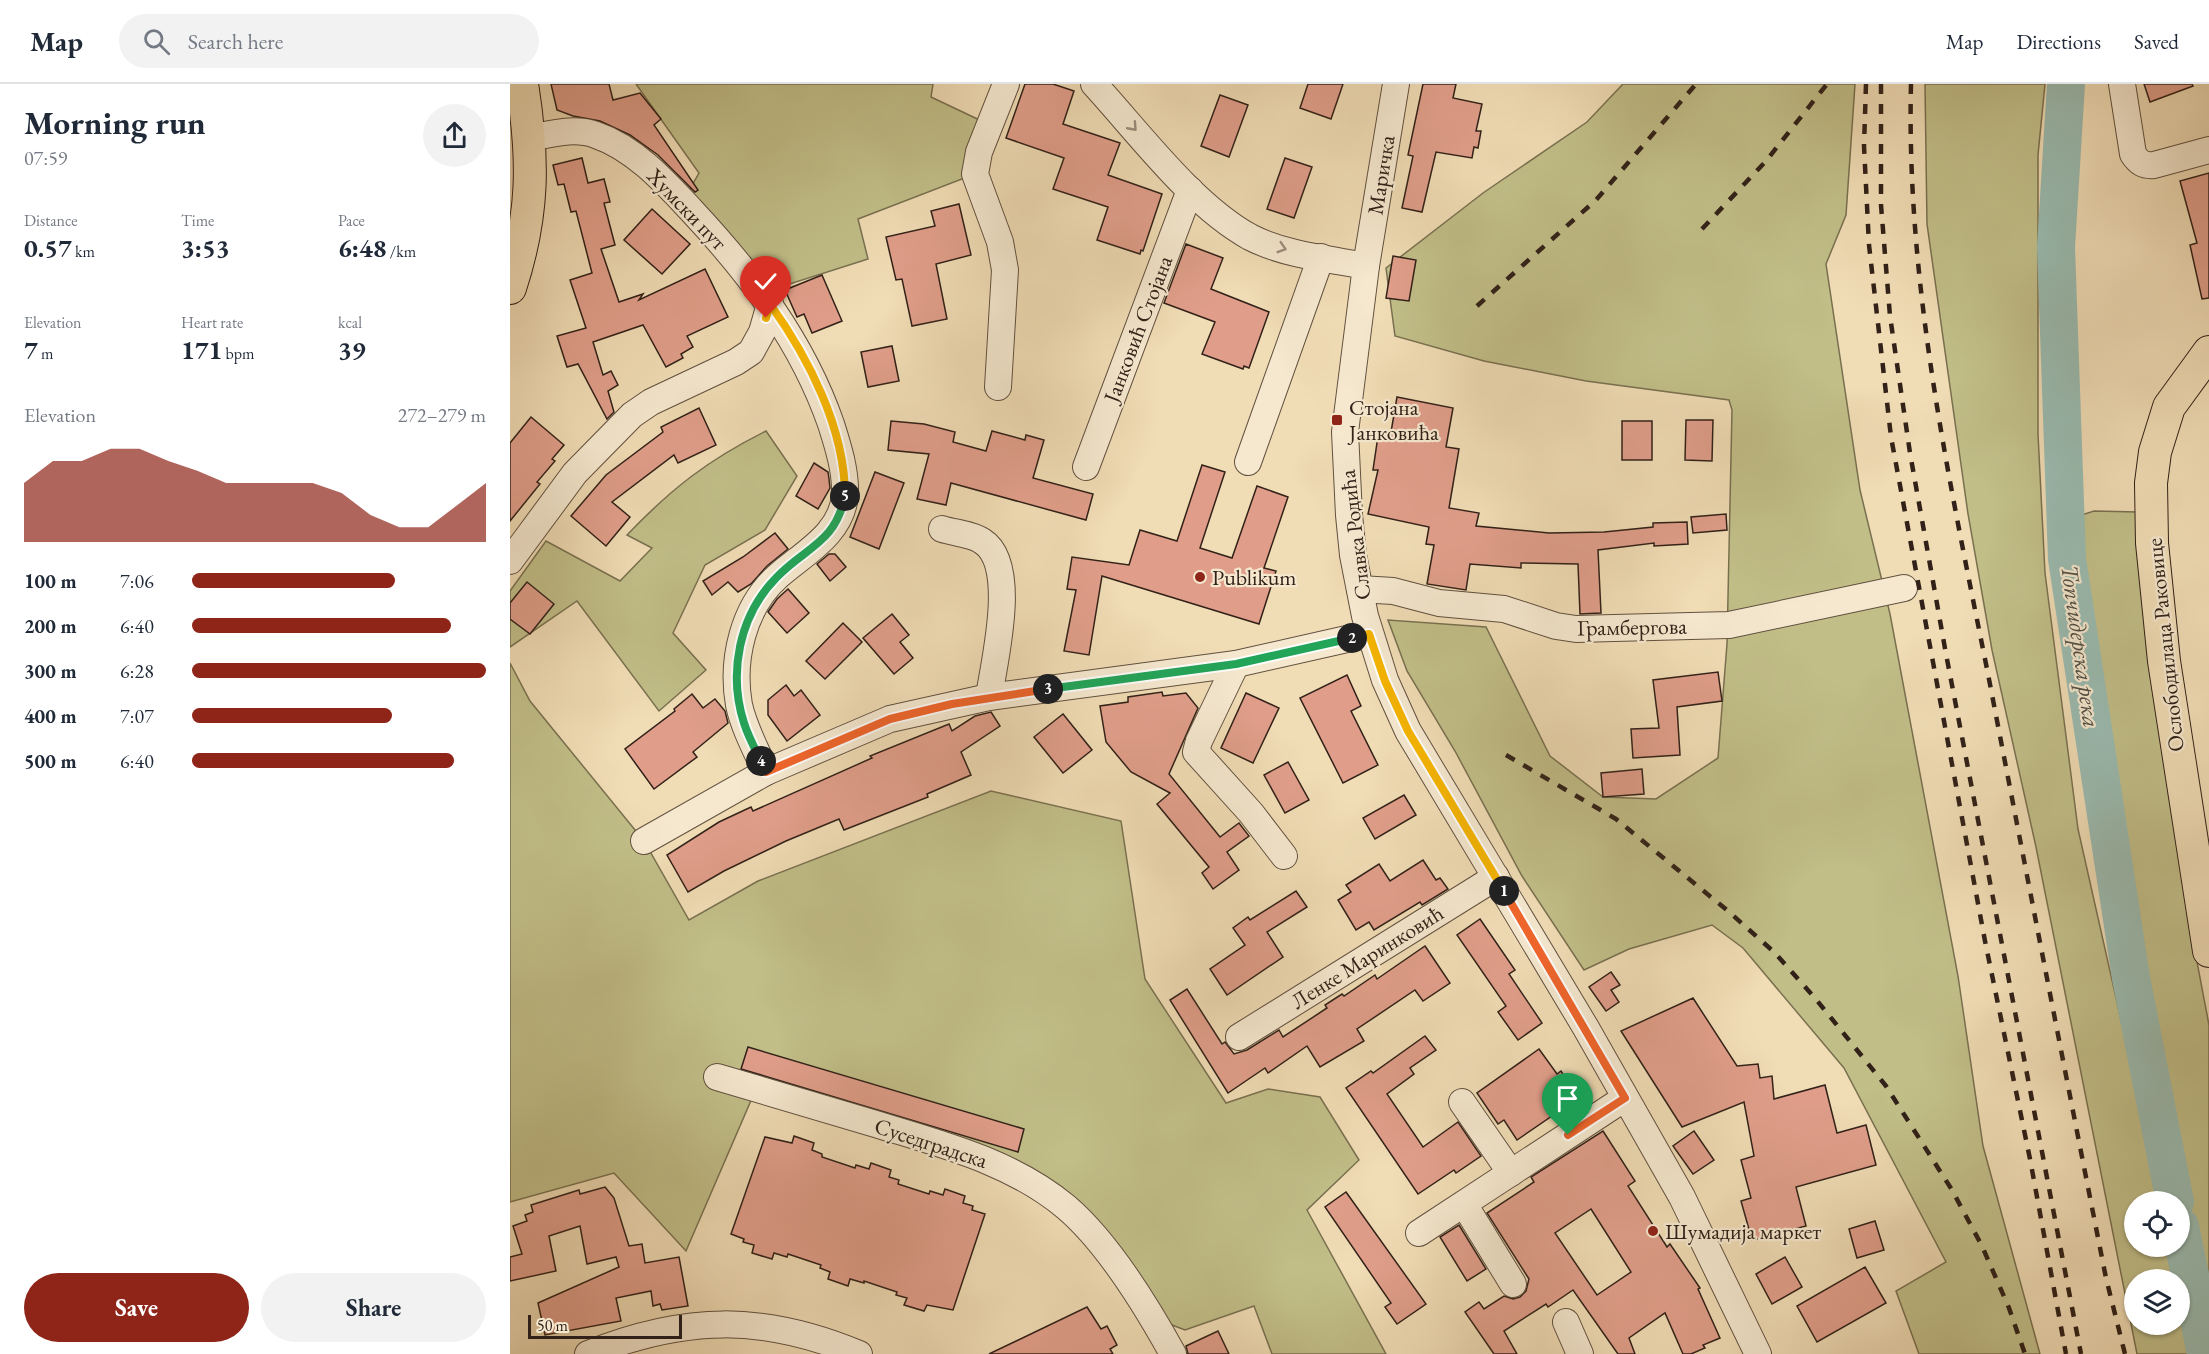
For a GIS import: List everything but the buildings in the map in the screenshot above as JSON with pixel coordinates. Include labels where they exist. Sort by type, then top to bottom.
[{"type":"main road","points":[[510,288],[528,220],[531,182],[530,138],[522,84]]},
{"type":"main road","name":"Ослободилаца Раковице","points":[[2208,946],[2164,661],[2152,543],[2151,483],[2155,452],[2169,407],[2180,388],[2209,352]]},
{"type":"street","points":[[998,387],[1005,270],[1000,242],[975,174],[979,152],[1006,84]]},
{"type":"street","points":[[1094,84],[1190,190],[1226,221],[1252,237],[1290,251],[1365,266]]},
{"type":"street","name":"Маричка","points":[[1365,266],[1396,84]]},
{"type":"street","points":[[2122,84],[2133,154],[2138,161],[2145,166],[2154,165],[2209,150]]},
{"type":"street","name":"Хумски пут","points":[[530,138],[579,130],[624,148],[651,170],[716,237],[770,304],[818,387],[840,454],[845,496],[840,513],[823,540],[776,577],[757,601],[741,640],[737,658],[739,704],[744,724],[766,772]]},
{"type":"street","name":"Јанковић Стојана","points":[[1086,467],[1190,190]]},
{"type":"street","points":[[1248,462],[1321,258]]},
{"type":"street","name":"Славка Родића","points":[[1365,266],[1345,432],[1349,515],[1360,589],[1369,634],[1385,681],[1408,731],[1496,877],[1682,1197],[1758,1354]]},
{"type":"street","points":[[510,561],[575,474],[632,415],[651,402],[736,362],[751,352],[762,332],[770,304]]},
{"type":"street","points":[[942,529],[982,540],[999,562],[1003,598],[989,698]]},
{"type":"street","name":"Грамбергова","points":[[1360,589],[1404,592],[1439,603],[1504,609],[1556,626],[1576,629],[1729,625],[1904,588]]},
{"type":"street","points":[[644,841],[766,772],[890,719],[989,698],[1236,664],[1369,634]]},
{"type":"street","points":[[1236,664],[1199,741],[1196,752],[1256,819],[1284,856]]},
{"type":"street","name":"Ленке Маринковић","points":[[1239,1036],[1496,877]]},
{"type":"street","name":"Суседградска","points":[[717,1077],[976,1155],[1020,1178],[1065,1206],[1084,1225],[1139,1299],[1173,1354]]},
{"type":"street","points":[[1419,1233],[1625,1098]]},
{"type":"street","points":[[1462,1102],[1511,1173]]},
{"type":"street","points":[[1464,1204],[1513,1284]]},
{"type":"street","points":[[1566,1322],[1580,1354]]},
{"type":"street","points":[[588,1354],[666,1343],[709,1324],[754,1325],[806,1334],[859,1354]]},
{"type":"shaded area","points":[[636,84],[933,84],[931,97],[990,125],[975,174],[858,219],[868,259],[771,290],[683,201],[699,173]]},
{"type":"shaded area","points":[[1623,84],[1855,84],[1846,215],[1826,264],[1860,490],[1890,614],[1958,976],[1983,1146],[2040,1354],[1919,1354],[1896,1291],[1946,1262],[1844,1068],[1743,948],[1712,925],[1629,949],[1584,970],[1522,876],[1455,751],[1407,671],[1388,620],[1486,627],[1550,756],[1603,797],[1656,799],[1718,758],[1727,644],[1732,410],[1729,400],[1586,381],[1484,361],[1395,336],[1386,268],[1483,193],[1587,122]]},
{"type":"shaded area","points":[[1925,84],[2045,84],[2038,155],[2038,434],[2045,573],[2078,829],[2130,1060],[2156,1191],[2124,1191],[2124,1257],[2169,1257],[2171,1269],[2124,1269],[2124,1289],[2036,847],[1992,650],[1968,514],[1927,224]]},
{"type":"shaded area","points":[[766,431],[797,476],[765,530],[705,565],[673,633],[706,670],[659,711],[577,601],[510,647],[510,591],[546,541],[620,581],[652,548],[627,535],[675,489],[708,464]]},
{"type":"shaded area","points":[[2094,511],[2138,512],[2189,920],[2209,1025],[2209,1354],[2187,1257],[2190,1257],[2190,1191],[2173,1191],[2118,894],[2067,559],[2066,520]]},
{"type":"shaded area","points":[[510,663],[530,701],[644,841],[689,920],[758,881],[991,791],[1121,821],[1145,979],[1226,1103],[1268,1089],[1320,1097],[1359,1160],[1307,1210],[1386,1354],[1272,1354],[1254,1306],[1185,1330],[1151,1317],[1065,1206],[976,1155],[756,1089],[686,1251],[614,1173],[510,1202]]},
{"type":"shaded area","points":[[2133,1335],[2184,1335],[2188,1354],[2137,1354]]},
{"type":"waterway","name":"Топчидерска река","points":[[2066,84],[2056,247],[2067,559],[2131,978],[2173,1191]]},
{"type":"waterway","points":[[2065,505],[2077,513]]},
{"type":"waterway","name":"Топчидерска река","points":[[2186,1257],[2206,1354]]},
{"type":"railway","points":[[1477,306],[1596,200],[1696,84]]},
{"type":"railway","points":[[1702,229],[1766,161],[1827,84]]},
{"type":"railway","points":[[1866,84],[1864,146],[1869,245],[1891,437],[1985,941],[2030,1159],[2066,1354]]},
{"type":"railway","points":[[1881,84],[1881,205],[1890,316],[1910,453],[1946,654],[2081,1354]]},
{"type":"railway","points":[[1911,84],[1911,159],[1915,233],[1923,307],[1945,455],[2106,1278],[2125,1354]]},
{"type":"railway","points":[[1506,755],[1616,819],[1774,952],[1815,998],[1886,1086],[1952,1190],[1982,1246],[2009,1308],[2025,1354]]},
{"type":"place","name":"Стојана Јанковића","points":[[1337,420]]},
{"type":"place","name":"Publikum","points":[[1200,577]]},
{"type":"place","name":"Шумадија маркет","points":[[1653,1231]]},
{"type":"route","points":[[766,318],[770,304],[818,387],[840,454],[845,496],[840,513],[823,540],[776,577],[757,601],[741,640],[737,658],[739,704],[744,724],[766,772],[890,719],[952,704],[1088,683],[1236,664],[1369,634],[1385,681],[1408,731],[1586,1028],[1625,1098],[1568,1135]]}]
